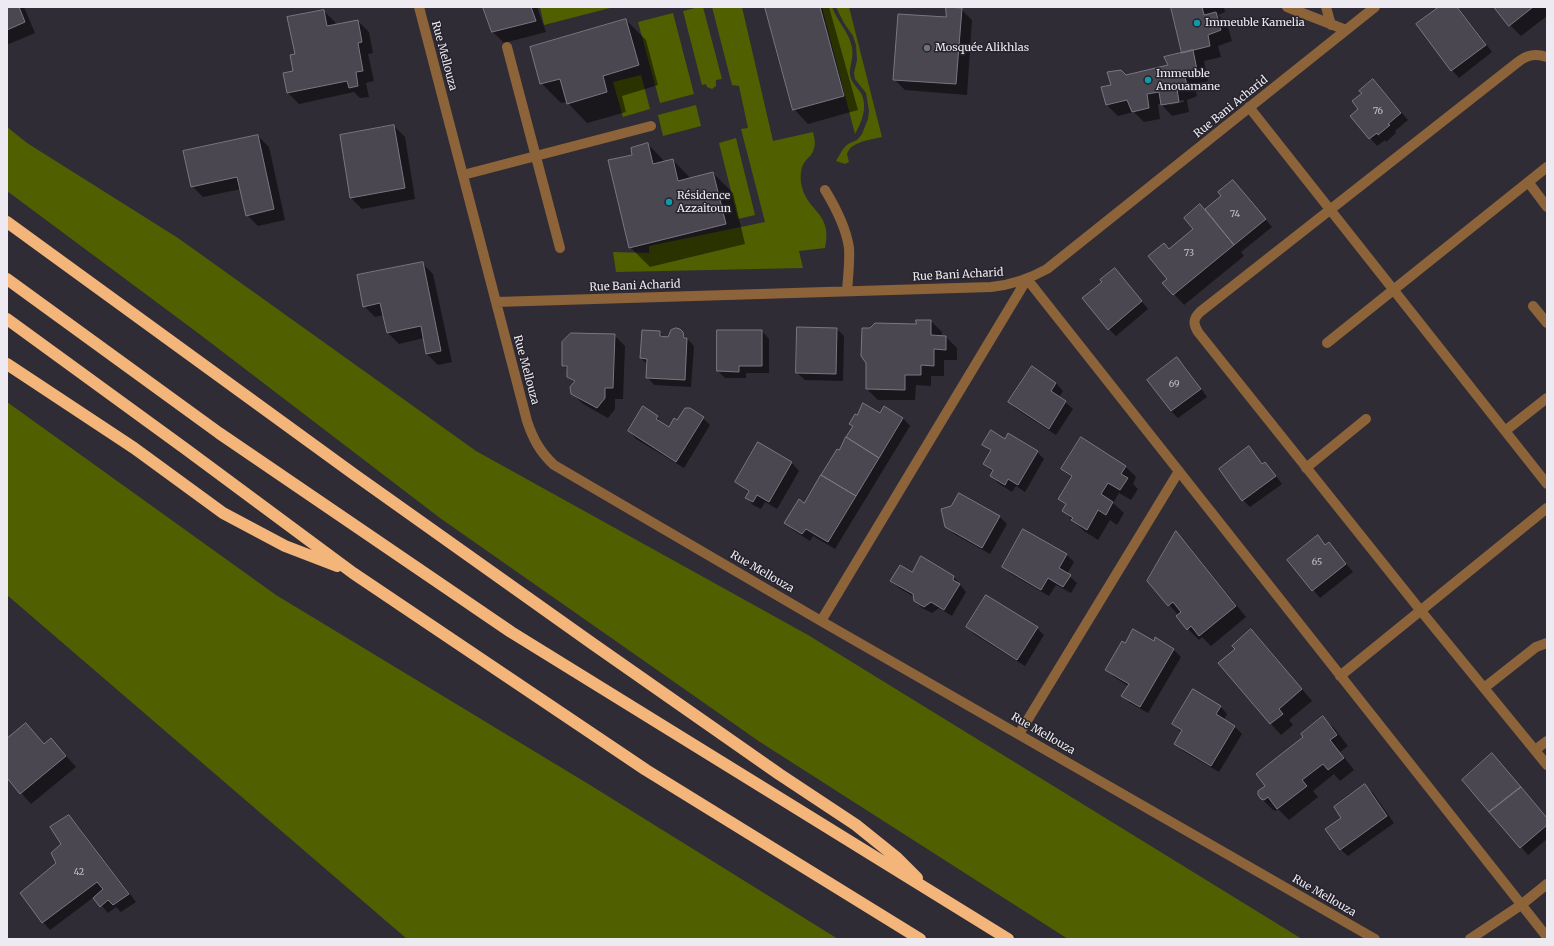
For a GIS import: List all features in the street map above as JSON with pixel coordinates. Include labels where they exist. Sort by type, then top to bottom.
[{"type":"highway","points":[[7,222],[355,475],[779,774],[856,825],[898,858],[932,893]]},
{"type":"highway","points":[[7,279],[219,433],[511,632],[1008,939]]},
{"type":"highway","points":[[7,319],[188,450],[352,573],[646,770],[920,939]]},
{"type":"highway","points":[[7,364],[134,448],[223,513],[285,546],[352,573]]},
{"type":"street","name":"Rue Mellouza","points":[[419,7],[527,421],[536,444],[554,465],[821,621],[1375,939]]},
{"type":"street","points":[[1287,7],[1346,30]]},
{"type":"street","points":[[1326,7],[1331,24]]},
{"type":"street","name":"Rue Bani Acharid","points":[[496,302],[992,287],[1004,286],[1027,279],[1047,269],[1375,7]]},
{"type":"street","points":[[507,48],[560,248]]},
{"type":"street","points":[[1547,57],[1534,54],[1525,57],[1200,312],[1194,321],[1198,332],[1306,468],[1547,765]]},
{"type":"street","points":[[1249,107],[1547,484]]},
{"type":"street","points":[[463,175],[651,126]]},
{"type":"street","points":[[1327,343],[1529,183],[1547,167]]},
{"type":"street","points":[[1529,183],[1547,207]]},
{"type":"street","points":[[826,190],[835,206],[849,248],[847,291]]},
{"type":"street","points":[[821,621],[1027,279],[1547,937]]},
{"type":"street","points":[[1533,306],[1547,323]]},
{"type":"street","points":[[1505,431],[1547,398]]},
{"type":"street","points":[[1306,468],[1366,419]]},
{"type":"street","points":[[1019,734],[1179,471]]},
{"type":"street","points":[[1340,676],[1546,510]]},
{"type":"street","points":[[1484,688],[1536,647],[1547,643]]},
{"type":"street","points":[[1535,750],[1547,741]]},
{"type":"street","points":[[1470,939],[1521,905],[1547,884]]},
{"type":"green space","points":[[540,7],[614,7],[544,25]]},
{"type":"green space","points":[[703,7],[722,79],[716,80],[716,86],[712,89],[707,87],[706,84],[702,85],[683,11]]},
{"type":"green space","points":[[712,7],[742,7],[773,141],[813,132],[815,146],[813,152],[803,165],[801,171],[801,181],[805,195],[823,220],[826,227],[827,236],[825,248],[799,251],[803,268],[616,272],[613,252],[649,253],[649,246],[765,222],[741,129],[748,128],[739,86],[732,85]]},
{"type":"green space","points":[[822,7],[832,7],[851,43],[852,55],[850,75],[861,93],[864,104],[862,119],[855,134]]},
{"type":"green space","points":[[836,7],[849,7],[882,137],[853,146],[847,154],[849,162],[845,164],[836,161],[843,149],[848,144],[857,140],[862,134],[868,119],[869,111],[866,93],[855,79],[854,73],[857,60],[856,45],[853,36]]},
{"type":"green space","points":[[673,13],[694,94],[660,103],[638,22]]},
{"type":"green space","points":[[641,75],[650,109],[623,117],[613,82]]},
{"type":"green space","points":[[696,105],[701,126],[663,136],[658,115]]},
{"type":"green space","points":[[7,127],[27,143],[178,238],[476,451],[808,635],[1302,939],[1068,939],[760,742],[440,518],[198,333],[7,191]]},
{"type":"green space","points":[[736,138],[755,215],[738,219],[719,143]]},
{"type":"green space","points":[[7,402],[276,595],[590,785],[838,939],[407,939],[7,595]]},
{"type":"building","points":[[7,7],[19,7],[25,22],[7,30]]},
{"type":"building","points":[[483,7],[531,7],[536,21],[492,32]]},
{"type":"building","points":[[765,7],[820,7],[844,96],[793,110]]},
{"type":"building","name":"Mosquée Alikhlas","points":[[946,7],[962,8],[956,84],[893,80],[898,14],[946,17]]},
{"type":"building","name":"Immeuble Kamelia","points":[[1171,7],[1202,7],[1204,15],[1216,12],[1221,30],[1208,35],[1210,46],[1182,53]]},
{"type":"building","points":[[1439,7],[1457,7],[1486,45],[1451,71],[1416,24]]},
{"type":"building","points":[[1494,7],[1533,7],[1509,26]]},
{"type":"building","points":[[324,10],[327,26],[358,20],[362,42],[358,43],[363,71],[356,72],[358,86],[349,88],[347,81],[287,93],[283,73],[293,71],[290,55],[295,54],[287,17]]},
{"type":"building","points":[[626,19],[639,65],[603,76],[607,92],[567,104],[560,79],[540,84],[530,47]]},
{"type":"building","name":"Immeuble Anouamane","points":[[1193,50],[1197,70],[1184,74],[1187,85],[1177,89],[1179,102],[1161,105],[1159,92],[1147,94],[1149,108],[1132,112],[1127,100],[1106,105],[1101,87],[1111,85],[1107,72],[1121,70],[1126,75],[1168,65],[1164,57]]},
{"type":"building","points":[[1373,79],[1401,113],[1378,135],[1377,133],[1369,139],[1350,116],[1358,109],[1352,101],[1362,93],[1359,91]]},
{"type":"building","points":[[394,125],[405,188],[350,198],[340,135]]},
{"type":"building","points":[[258,135],[274,209],[246,216],[237,177],[191,187],[183,151]]},
{"type":"building","name":"Résidence Azzaitoun","points":[[648,143],[653,164],[673,159],[678,181],[713,172],[726,224],[629,248],[608,160],[632,155],[631,148]]},
{"type":"building","points":[[1233,180],[1266,219],[1234,245],[1205,209],[1221,196],[1218,192]]},
{"type":"building","points":[[1200,204],[1234,245],[1173,295],[1162,283],[1167,279],[1148,256],[1164,243],[1169,249],[1193,229],[1184,218]]},
{"type":"building","points":[[423,262],[441,351],[426,354],[421,326],[387,333],[380,303],[363,307],[357,275]]},
{"type":"building","points":[[1115,268],[1142,301],[1108,330],[1082,298],[1102,282],[1100,280]]},
{"type":"building","points":[[916,320],[931,320],[931,335],[946,336],[946,350],[934,349],[934,366],[921,365],[921,375],[905,375],[905,390],[866,389],[866,363],[861,356],[862,328],[870,328],[875,323],[916,324]]},
{"type":"building","points":[[797,327],[837,328],[836,374],[796,373]]},
{"type":"building","points":[[676,328],[683,332],[684,338],[687,338],[685,380],[646,378],[647,359],[640,358],[642,330],[660,331],[660,336],[668,337],[671,330]]},
{"type":"building","points":[[717,330],[762,330],[762,366],[739,366],[739,372],[717,371]]},
{"type":"building","points":[[571,333],[615,334],[613,388],[605,388],[605,398],[597,408],[571,394],[570,387],[575,381],[567,377],[567,366],[562,366],[562,342]]},
{"type":"building","points":[[1177,357],[1201,389],[1171,411],[1147,380]]},
{"type":"building","points":[[1032,366],[1056,383],[1051,391],[1066,401],[1049,429],[1008,402]]},
{"type":"building","points":[[863,403],[880,413],[884,406],[903,418],[879,458],[846,437],[853,426],[849,424],[855,414],[857,415]]},
{"type":"building","points":[[643,406],[658,416],[656,419],[669,427],[674,418],[677,420],[685,408],[690,408],[704,417],[676,462],[628,431]]},
{"type":"building","points":[[991,430],[1005,439],[1008,433],[1038,451],[1018,485],[1008,479],[1005,485],[990,476],[993,470],[983,464],[991,450],[982,445]]},
{"type":"building","points":[[846,437],[879,458],[856,496],[821,475],[837,449],[839,450]]},
{"type":"building","points":[[1081,437],[1126,466],[1121,474],[1128,478],[1120,490],[1108,483],[1101,494],[1113,502],[1106,515],[1098,510],[1087,530],[1071,520],[1073,518],[1062,511],[1066,504],[1058,499],[1072,476],[1061,469]]},
{"type":"building","points":[[758,442],[792,462],[769,502],[757,495],[753,502],[745,498],[749,491],[735,482]]},
{"type":"building","points":[[1249,446],[1262,464],[1265,462],[1276,476],[1242,501],[1219,469]]},
{"type":"building","points":[[821,475],[856,496],[828,542],[806,529],[802,534],[784,523],[799,499],[804,503]]},
{"type":"building","points":[[959,493],[1000,516],[982,548],[945,527],[941,509],[951,506]]},
{"type":"building","points":[[1023,529],[1067,554],[1059,568],[1071,575],[1063,587],[1048,578],[1041,590],[1002,567]]},
{"type":"building","points":[[1176,531],[1236,606],[1199,636],[1191,626],[1187,630],[1176,616],[1181,612],[1173,602],[1168,606],[1147,581]]},
{"type":"building","points":[[1318,535],[1325,545],[1329,542],[1346,564],[1312,591],[1287,560]]},
{"type":"building","points":[[921,556],[954,576],[953,580],[960,584],[944,610],[931,602],[924,607],[914,601],[913,594],[890,581],[900,565],[912,572]]},
{"type":"building","points":[[986,595],[1038,627],[1017,660],[966,627]]},
{"type":"building","points":[[1133,629],[1154,641],[1155,637],[1174,649],[1140,707],[1121,696],[1129,684],[1105,670],[1122,641],[1125,643]]},
{"type":"building","points":[[1251,629],[1302,689],[1279,709],[1283,714],[1270,724],[1218,663],[1235,649],[1232,646]]},
{"type":"building","points":[[1193,689],[1221,706],[1216,714],[1235,726],[1211,766],[1174,744],[1182,730],[1172,724]]},
{"type":"building","points":[[1323,716],[1337,735],[1330,740],[1344,758],[1328,770],[1323,764],[1302,780],[1307,786],[1277,809],[1268,797],[1264,800],[1258,795],[1258,791],[1265,786],[1256,774],[1303,737],[1301,734]]},
{"type":"building","points":[[26,723],[44,744],[51,738],[66,756],[20,794],[7,778],[7,736],[8,737]]},
{"type":"building","points":[[1492,753],[1521,787],[1489,812],[1462,780]]},
{"type":"building","points":[[1365,784],[1387,816],[1340,850],[1325,829],[1341,818],[1334,807]]},
{"type":"building","points":[[1521,787],[1547,818],[1547,825],[1520,848],[1489,812]]},
{"type":"building","points":[[69,815],[129,894],[113,905],[108,900],[100,907],[93,898],[103,889],[97,882],[42,923],[20,893],[56,863],[51,853],[61,844],[50,827]]},
{"type":"place","name":"Immeuble Kamelia","points":[[1197,23]]},
{"type":"place","name":"Mosquée Alikhlas","points":[[927,48]]},
{"type":"place","name":"Immeuble Anouamane","points":[[1148,80]]},
{"type":"place","name":"Résidence Azzaitoun","points":[[669,202]]}]
